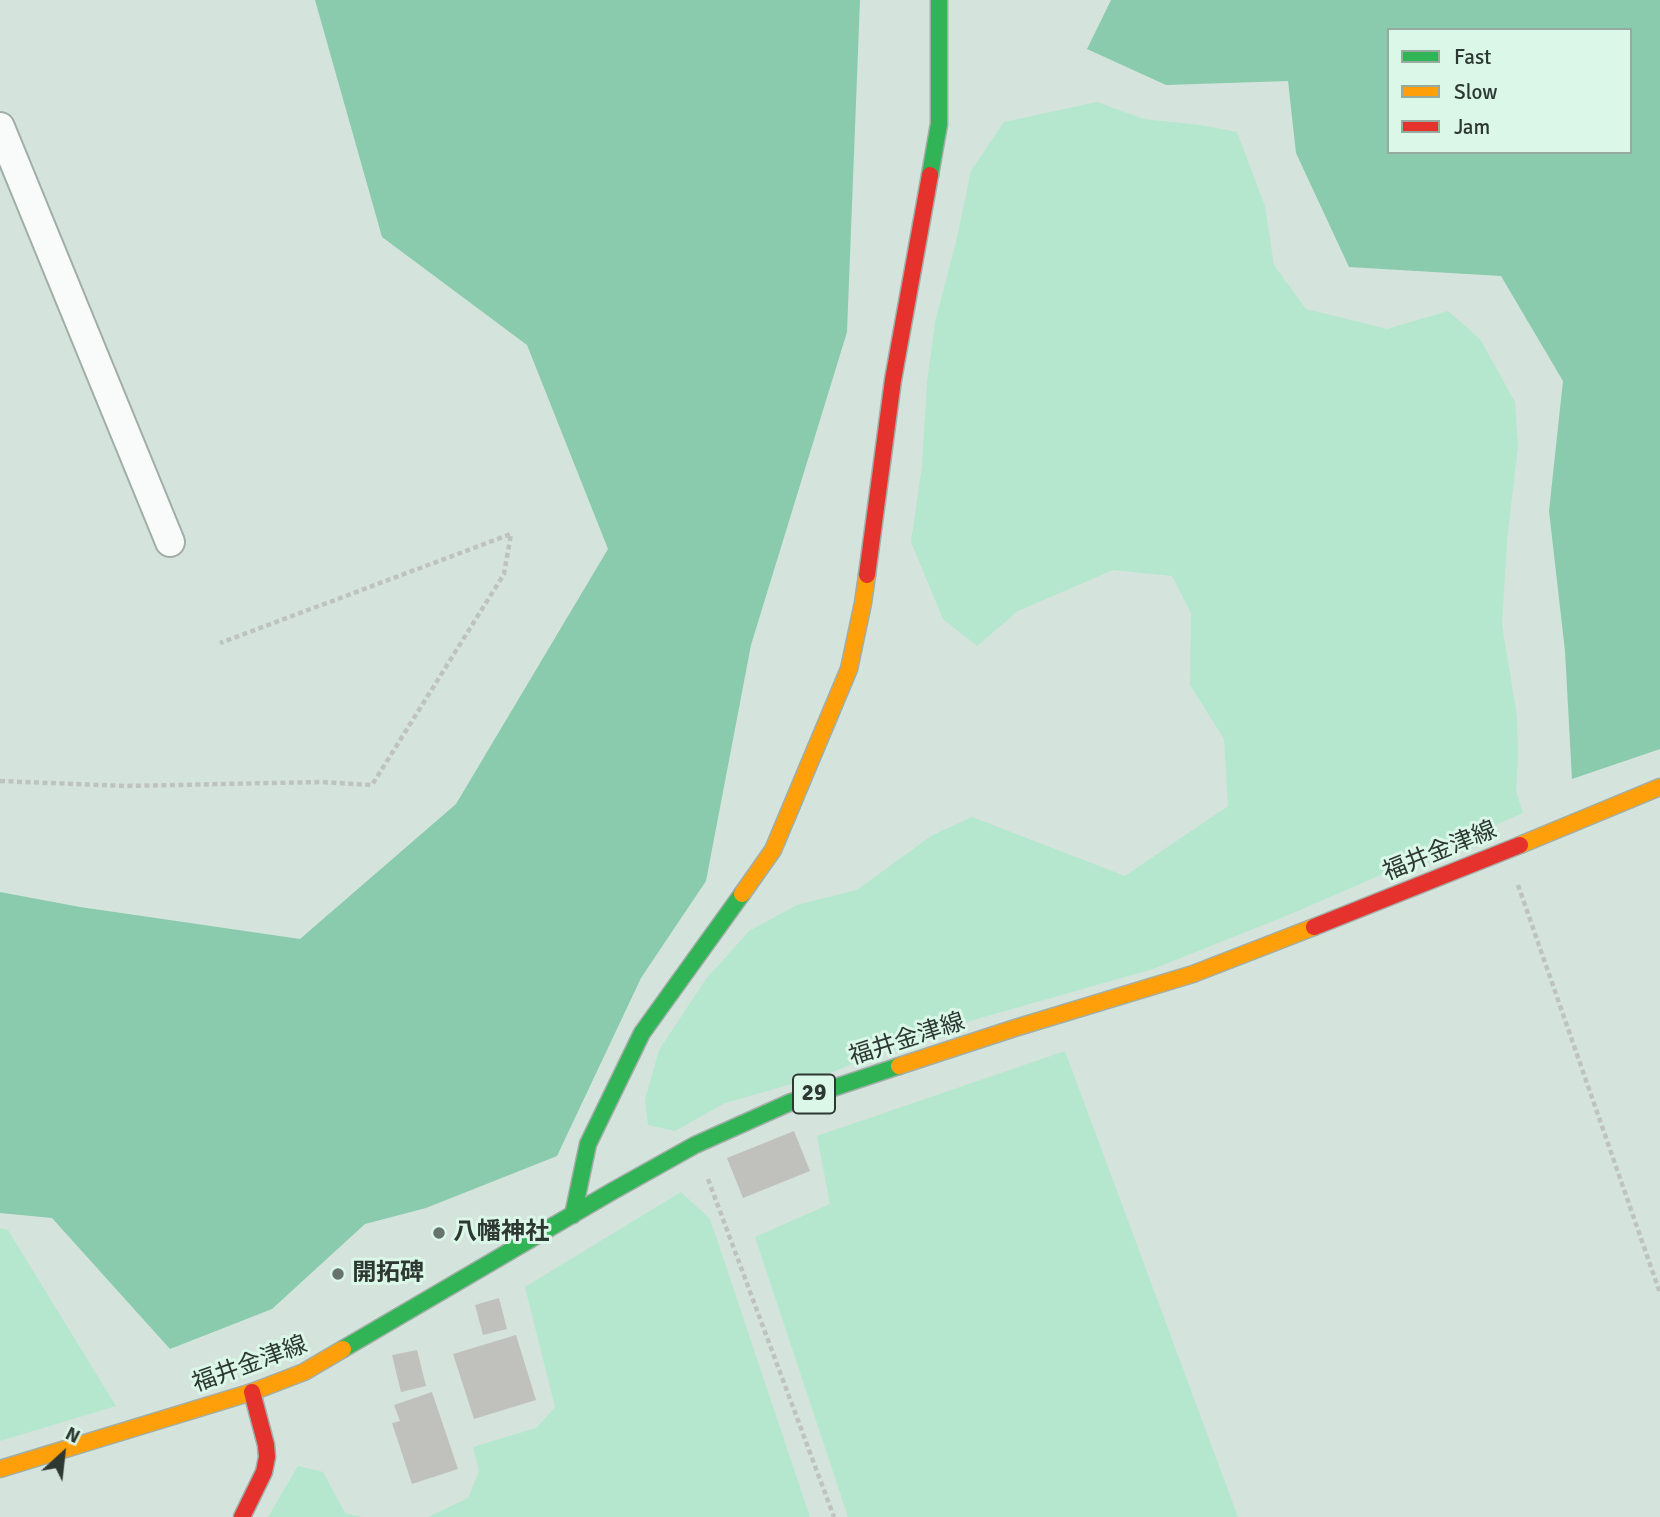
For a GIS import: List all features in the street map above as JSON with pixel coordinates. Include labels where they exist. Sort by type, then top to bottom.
[{"type":"main road","points":[[573,1215],[588,1144],[642,1033],[773,850],[849,669],[863,603],[893,380],[939,124],[939,0]]},
{"type":"main road","name":"福井金津線","points":[[0,1469],[252,1392],[304,1372],[695,1145],[791,1102],[1015,1028],[1193,974],[1507,851],[1660,787]]},
{"type":"main road","points":[[242,1517],[264,1472],[267,1457],[252,1392]]},
{"type":"street","points":[[0,127],[170,542]]},
{"type":"path","points":[[0,780],[125,786],[321,782],[372,785],[504,574],[512,534],[220,643]]},
{"type":"path","points":[[1507,851],[1660,1293]]},
{"type":"path","points":[[695,1145],[834,1517]]},
{"type":"green space","points":[[315,0],[860,0],[847,332],[751,645],[706,881],[641,978],[557,1156],[426,1208],[365,1224],[272,1309],[170,1349],[52,1218],[0,1213],[0,892],[80,907],[300,939],[456,804],[608,549],[527,345],[382,237]]},
{"type":"green space","points":[[1111,0],[1660,0],[1660,749],[1572,779],[1565,651],[1549,511],[1563,381],[1501,276],[1349,267],[1296,153],[1288,81],[1166,85],[1087,49]]},
{"type":"green space","points":[[1097,102],[1144,119],[1237,132],[1265,206],[1274,265],[1306,309],[1387,329],[1448,311],[1480,339],[1515,402],[1518,446],[1507,540],[1502,625],[1517,716],[1516,791],[1523,813],[1291,914],[1153,969],[931,1032],[830,1073],[725,1103],[675,1131],[648,1125],[645,1100],[659,1050],[706,979],[749,931],[797,905],[857,890],[931,836],[972,817],[1125,876],[1228,806],[1224,739],[1190,685],[1191,613],[1172,576],[1113,570],[1018,611],[977,646],[943,619],[911,542],[922,466],[927,383],[935,322],[971,171],[1004,122]]},
{"type":"green space","points":[[1065,1051],[1238,1517],[848,1517],[755,1237],[830,1204],[817,1136]]},
{"type":"green space","points":[[681,1192],[710,1219],[810,1517],[428,1517],[468,1498],[479,1471],[473,1447],[536,1428],[555,1407],[525,1287]]},
{"type":"green space","points":[[0,1228],[8,1230],[116,1406],[0,1441]]},
{"type":"green space","points":[[298,1466],[323,1472],[345,1513],[362,1517],[268,1517]]},
{"type":"building","points":[[794,1131],[810,1171],[743,1198],[727,1158]]},
{"type":"building","points":[[499,1298],[507,1329],[483,1335],[475,1305]]},
{"type":"building","points":[[516,1335],[536,1400],[474,1419],[453,1354]]},
{"type":"building","points":[[417,1350],[426,1386],[401,1392],[392,1355]]},
{"type":"building","points":[[432,1392],[458,1469],[412,1484],[392,1423],[400,1421],[394,1405]]},
{"type":"traffic: fast","points":[[930,175],[939,124],[939,0]]},
{"type":"traffic: fast","points":[[573,1215],[588,1144],[642,1033],[742,894]]},
{"type":"traffic: fast","points":[[343,1349],[695,1145],[791,1102],[899,1066]]},
{"type":"traffic: slow","points":[[742,894],[773,850],[849,669],[867,575]]},
{"type":"traffic: slow","points":[[1520,845],[1660,787]]},
{"type":"traffic: slow","points":[[899,1066],[1193,974],[1314,927]]},
{"type":"traffic: slow","points":[[0,1469],[252,1392],[304,1372],[343,1349]]},
{"type":"traffic: jam","points":[[867,575],[893,380],[930,175]]},
{"type":"traffic: jam","points":[[1314,927],[1520,845]]},
{"type":"traffic: jam","points":[[242,1517],[264,1472],[267,1457],[252,1392]]},
{"type":"place","name":"八幡神社","points":[[439,1233]]},
{"type":"place","name":"開拓碑","points":[[338,1274]]}]
